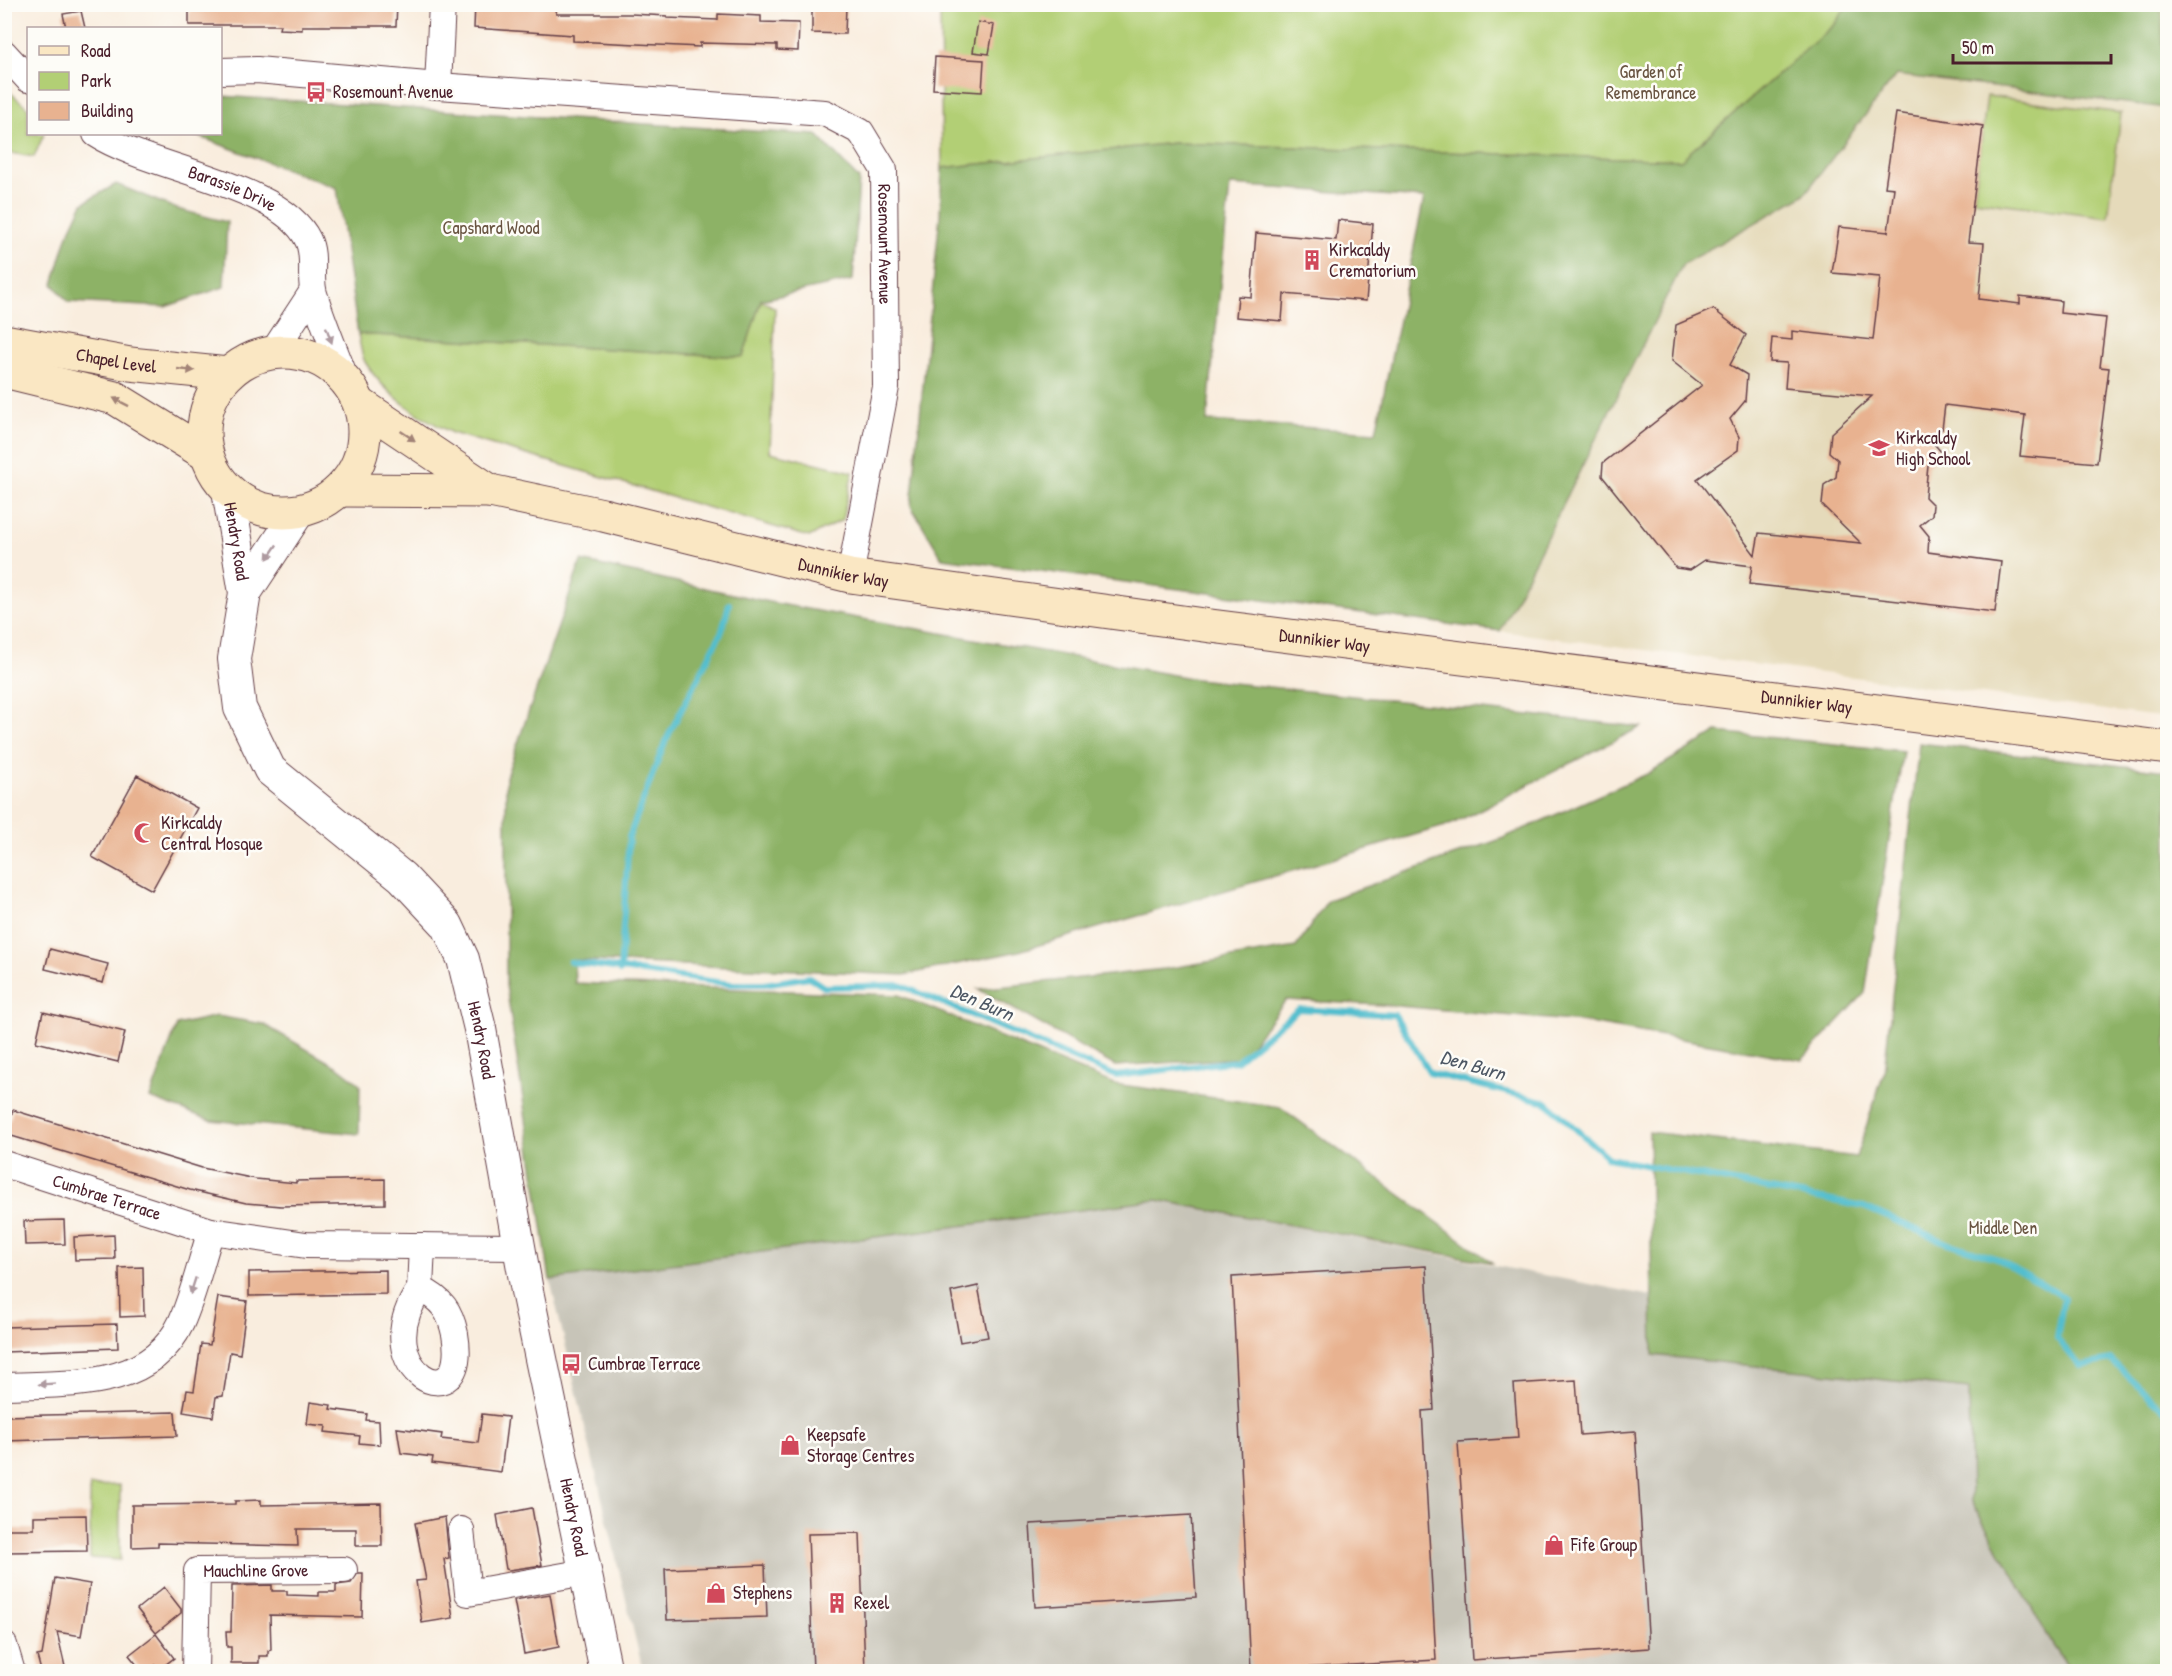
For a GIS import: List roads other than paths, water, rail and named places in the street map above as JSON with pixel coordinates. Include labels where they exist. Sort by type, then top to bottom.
[{"type":"main road","name":"Chapel Level","points":[[4,341],[130,364],[228,374]]},
{"type":"main road","points":[[273,352],[300,353],[325,362],[353,392],[365,426],[363,449],[355,471],[340,490],[321,503],[299,511],[273,512],[257,507],[228,490],[215,473],[207,454],[203,433],[206,411],[214,391],[228,374],[249,360],[273,352]]},
{"type":"main road","name":"Chapel Level","points":[[4,371],[115,398],[207,454]]},
{"type":"main road","name":"Dunnikier Way","points":[[353,392],[490,491]]},
{"type":"main road","name":"Dunnikier Way","points":[[340,490],[490,491],[603,515],[850,576],[1211,626],[1525,664],[2168,748]]},
{"type":"street","points":[[438,86],[442,4]]},
{"type":"street","points":[[4,53],[27,78]]},
{"type":"street","name":"Rosemount Avenue","points":[[222,71],[257,70],[438,86],[825,113],[861,132],[884,170],[886,387],[850,576]]},
{"type":"street","name":"Barassie Drive","points":[[101,135],[176,168],[267,201],[286,212],[299,224],[309,242],[313,264],[313,291]]},
{"type":"street","points":[[273,352],[313,291]]},
{"type":"street","points":[[313,291],[353,392]]},
{"type":"street","name":"Hendry Road","points":[[228,490],[245,593],[234,659],[240,708],[270,770],[402,877],[447,925],[463,959],[480,1029],[519,1248],[606,1671]]},
{"type":"street","name":"Hendry Road","points":[[245,593],[299,511]]},
{"type":"street","name":"Cumbrae Terrace","points":[[4,1164],[211,1231],[306,1245],[519,1248]]},
{"type":"street","points":[[4,1386],[105,1381],[144,1365],[162,1349],[180,1324],[211,1231]]},
{"type":"street","points":[[420,1289],[422,1246]]},
{"type":"street","name":"Hendry Road","points":[[461,1530],[468,1593],[586,1572]]},
{"type":"street","name":"Mauchline Grove","points":[[195,1671],[197,1571],[344,1570]]},
{"type":"street","points":[[4,1645],[12,1671]]},
{"type":"waterway","points":[[620,971],[629,837],[665,742],[722,631],[729,604]]},
{"type":"waterway","name":"Den Burn","points":[[570,962],[731,984],[764,984],[809,977],[824,987],[900,985],[1116,1076],[1236,1061],[1299,1009],[1395,1015],[1430,1073],[1546,1102],[1608,1158],[1864,1207],[1947,1243],[1996,1258],[2064,1297],[2057,1338],[2080,1366],[2111,1360],[2168,1414]]},
{"type":"place","name":"Rosemount Avenue","points":[[316,92]]},
{"type":"place","name":"Kirkcaldy Crematorium","points":[[1312,260]]},
{"type":"place","name":"Kirkcaldy High School","points":[[1879,448]]},
{"type":"place","name":"Kirkcaldy Central Mosque","points":[[144,833]]},
{"type":"place","name":"Cumbrae Terrace","points":[[571,1364]]},
{"type":"place","name":"Keepsafe Storage Centres","points":[[790,1445]]},
{"type":"place","name":"Fife Group","points":[[1554,1545]]},
{"type":"place","name":"Stephens","points":[[716,1593]]},
{"type":"place","name":"Rexel","points":[[837,1603]]},
{"type":"park label","name":"Garden of Remembrance","points":[[1651,82]]},
{"type":"park label","name":"Capshard Wood","points":[[491,228]]},
{"type":"park label","name":"Middle Den","points":[[2003,1228]]}]
